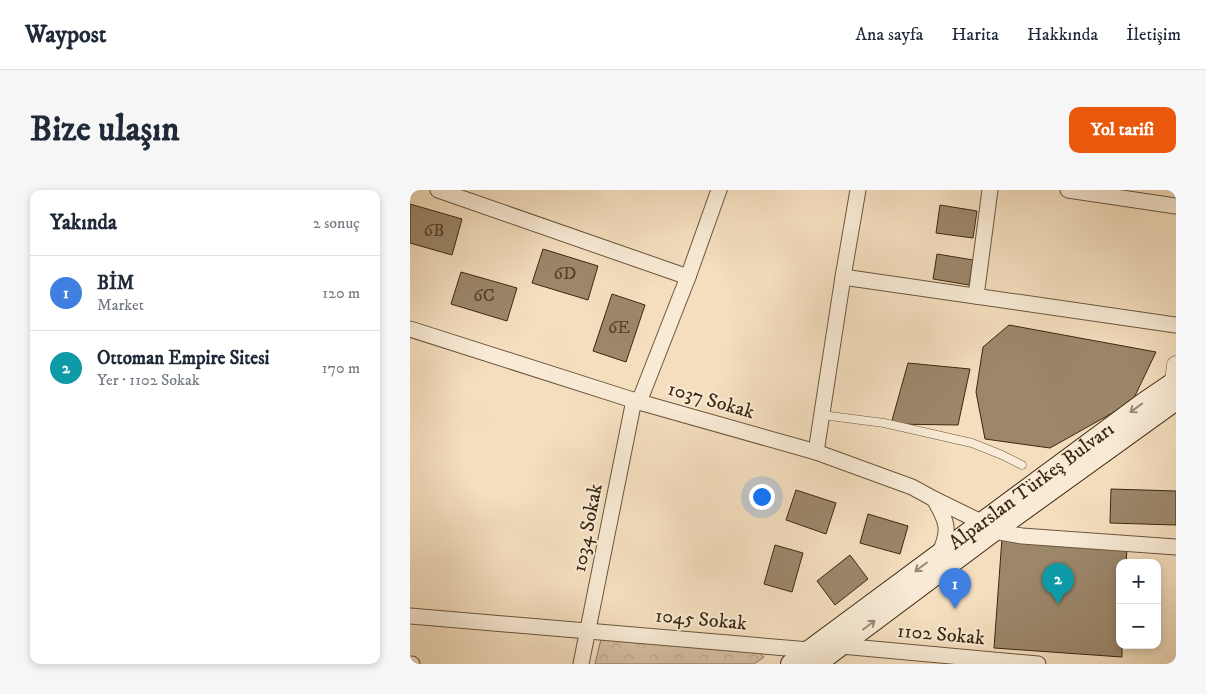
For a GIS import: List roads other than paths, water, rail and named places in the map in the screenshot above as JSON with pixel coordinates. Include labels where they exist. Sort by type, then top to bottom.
[{"type":"main road","name":"Alparslan Türkeş Bulvarı","points":[[791,664],[841,646],[988,527],[1176,382]]},
{"type":"main road","name":"Alparslan Türkeş Bulvarı","points":[[813,657],[939,554],[988,527]]},
{"type":"street","points":[[438,190],[688,276]]},
{"type":"street","name":"1034 Sokak","points":[[581,664],[637,401],[688,276],[719,190]]},
{"type":"street","points":[[816,452],[858,190]]},
{"type":"street","points":[[976,296],[990,190]]},
{"type":"street","points":[[1068,190],[1135,195],[1176,206]]},
{"type":"street","points":[[843,277],[1176,325]]},
{"type":"street","name":"1037 Sokak","points":[[410,329],[637,401],[816,452],[912,486],[988,527],[1022,536],[1176,548]]},
{"type":"street","points":[[934,499],[941,510],[946,524],[947,536],[939,554]]},
{"type":"street","name":"1045 Sokak","points":[[410,616],[588,630],[813,657]]},
{"type":"street","name":"1102 Sokak","points":[[841,646],[1038,664]]},
{"type":"lane","points":[[822,415],[884,423],[972,443],[1022,465]]},
{"type":"place","name":"Ottoman Empire Sitesi","points":[[1058,604]]},
{"type":"place","name":"BİM","points":[[955,609]]}]
